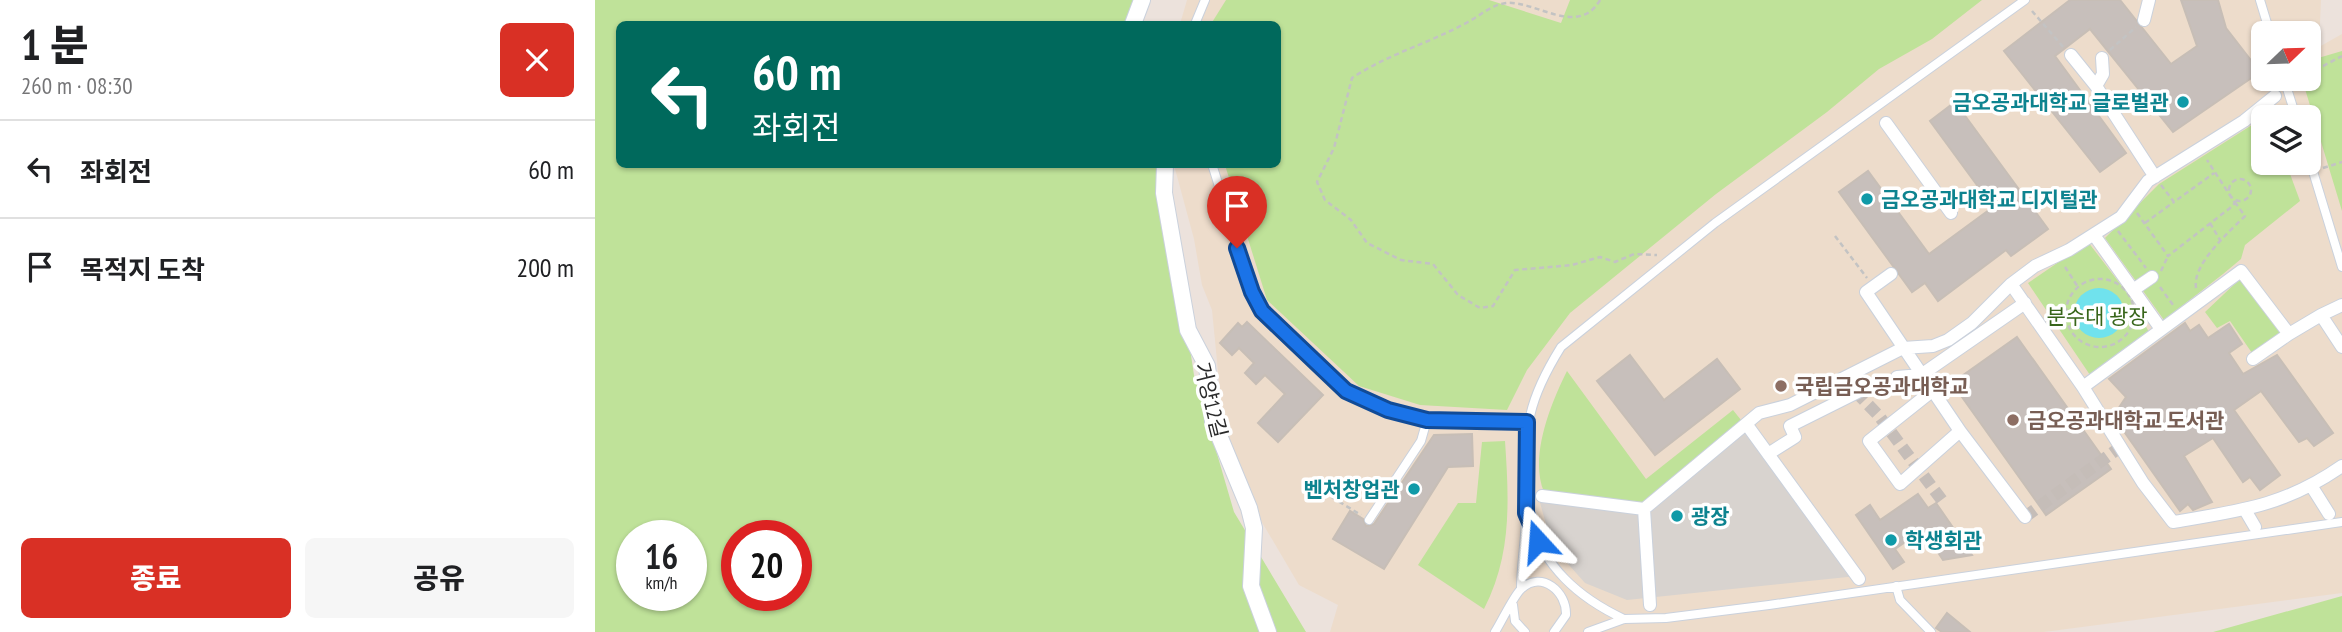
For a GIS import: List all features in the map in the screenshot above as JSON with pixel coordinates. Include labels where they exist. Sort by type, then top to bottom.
[{"type":"street","points":[[1134,21],[1142,0]]},
{"type":"street","points":[[2144,20],[2149,0]]},
{"type":"street","points":[[2071,55],[2096,86],[2155,177]]},
{"type":"street","points":[[2096,86],[2103,74],[2102,58]]},
{"type":"street","points":[[1542,496],[1644,509],[1759,413],[1790,405],[1903,348],[1933,346],[1948,340],[1972,323],[2011,284],[2035,265],[2094,235],[2121,217],[2130,202],[2155,177],[2243,121],[2275,96]]},
{"type":"street","points":[[1886,123],[1951,213]]},
{"type":"street","name":"거양12길","points":[[1165,168],[1164,193],[1188,330],[1207,366],[1213,421],[1249,508],[1254,528],[1251,586],[1268,632]]},
{"type":"street","points":[[2094,235],[2161,329]]},
{"type":"street","points":[[2083,387],[2241,271],[2289,334]]},
{"type":"street","points":[[1891,274],[1867,292],[1960,431],[2025,517]]},
{"type":"street","points":[[2133,290],[2152,277]]},
{"type":"street","points":[[2011,284],[2083,387],[2119,447],[2173,522],[2245,510],[2312,487],[2342,466]]},
{"type":"street","points":[[1897,377],[1921,375],[2025,303]]},
{"type":"street","points":[[2253,359],[2321,314],[2342,305]]},
{"type":"street","points":[[2321,314],[2342,347]]},
{"type":"street","points":[[1836,382],[1846,397]]},
{"type":"street","points":[[1768,454],[1795,437],[1790,426],[1864,388]]},
{"type":"street","points":[[1932,391],[1869,441],[1900,484],[1960,431]]},
{"type":"street","points":[[1747,425],[1859,579]]},
{"type":"street","points":[[2312,487],[2329,514]]},
{"type":"street","points":[[1644,509],[1650,605]]},
{"type":"street","points":[[2245,510],[2255,527]]},
{"type":"lane","points":[[1196,21],[1205,0]]},
{"type":"lane","points":[[1495,632],[1521,589],[1526,513],[1527,422],[1544,374],[1562,347],[1715,223],[2025,0]]},
{"type":"lane","points":[[2260,0],[2266,21]]},
{"type":"lane","points":[[1213,168],[1246,274],[1262,311],[1346,391],[1388,410],[1427,420],[1527,422]]},
{"type":"lane","points":[[2314,175],[2341,261]]},
{"type":"lane","points":[[1369,520],[1421,441],[1427,420]]},
{"type":"lane","points":[[1526,513],[1544,555],[1559,576],[1590,601],[1623,619]]},
{"type":"lane","points":[[1588,632],[1623,619],[1666,618],[2342,522]]},
{"type":"lane","points":[[1521,589],[1536,582],[1590,601]]},
{"type":"lane","points":[[1896,586],[1900,600],[1931,632]]},
{"type":"lane","points":[[1554,632],[1566,615],[1564,598],[1559,591]]},
{"type":"lane","points":[[1513,605],[1515,621],[1525,632]]},
{"type":"path","points":[[1600,0],[1583,15],[1556,16],[1508,2],[1489,8],[1469,22],[1412,49],[1377,61],[1352,78],[1334,148],[1317,182],[1325,200],[1351,220],[1367,243],[1401,260],[1433,264],[1458,295],[1480,308],[1493,306],[1515,270],[1539,265],[1572,265],[1600,257],[1615,262],[1633,254],[1657,255]]},
{"type":"path","points":[[2032,11],[2071,55]]},
{"type":"path","points":[[2102,58],[2144,20]]},
{"type":"path","points":[[2321,67],[2342,56]]},
{"type":"path","points":[[2152,277],[2162,269],[2168,256],[2235,203],[2199,148]]},
{"type":"path","points":[[2323,168],[2342,162]]},
{"type":"path","points":[[2144,223],[2215,172]]},
{"type":"path","points":[[2155,177],[2174,202]]},
{"type":"path","points":[[2199,302],[2195,280],[2212,248],[2245,216],[2231,197],[2228,189],[2232,181],[2243,179],[2249,183],[2249,197],[2239,201],[2231,197]]},
{"type":"path","points":[[2130,202],[2168,256]]},
{"type":"path","points":[[2210,223],[2220,240]]},
{"type":"path","points":[[1835,236],[1874,287]]},
{"type":"path","points":[[2057,255],[2078,287]]},
{"type":"path","points":[[2102,279],[2117,283],[2128,294],[2134,308],[2133,323],[2121,341],[2107,347],[2092,347],[2073,334],[2066,313],[2070,298],[2078,287],[2102,279]]},
{"type":"path","points":[[1864,388],[1897,377]]},
{"type":"path","points":[[1310,484],[1369,520]]},
{"type":"shaded area","name":"국립금오공과대학교","points":[[1187,0],[2321,0],[2320,21],[2251,21],[2251,91],[2321,91],[2321,46],[2342,34],[2342,593],[2044,632],[1330,632],[1338,605],[1299,585],[1227,463],[1212,310],[1202,285],[1194,239],[1175,168],[1281,168],[1281,21],[1181,21]]},
{"type":"shaded area","name":"광장","points":[[1747,428],[1857,576],[1627,600],[1585,583],[1552,546],[1539,499],[1643,510]]},
{"type":"green space","points":[[595,0],[1136,0],[1140,21],[616,21],[616,168],[1162,168],[1194,375],[1234,512],[1306,632],[595,632]]},
{"type":"green space","points":[[1226,0],[1489,0],[1561,23],[1570,0],[1982,0],[1932,39],[1879,69],[1827,112],[1716,194],[1570,313],[1527,370],[1507,410],[1420,405],[1359,386],[1267,300],[1226,168],[1281,168],[1281,21],[1213,21]]},
{"type":"green space","points":[[2342,51],[2342,211],[2321,142],[2321,105],[2310,105],[2306,91],[2321,91],[2321,57]]},
{"type":"green space","points":[[2251,126],[2251,175],[2290,175],[2300,201],[2245,245],[2241,259],[2164,320],[2105,238],[2159,184]]},
{"type":"green space","name":"분수대 광장","points":[[2088,242],[2128,294],[2150,334],[2090,375],[2028,283]]},
{"type":"green space","points":[[2243,276],[2285,332],[2252,353],[2230,321],[2217,328],[2205,312]]},
{"type":"green space","points":[[1567,371],[1646,479],[1733,410],[1745,425],[1642,505],[1544,492],[1540,478],[1540,447],[1549,414]]},
{"type":"green space","points":[[1505,441],[1507,527],[1500,568],[1484,609],[1418,565],[1458,503],[1476,503],[1482,442]]},
{"type":"green space","points":[[2342,596],[2342,632],[2213,632]]},
{"type":"water","points":[[2099,288],[2116,296],[2124,313],[2116,330],[2099,338],[2082,330],[2074,313],[2082,296]]},
{"type":"building","name":"금오공과대학교 글로벌관","points":[[2070,0],[2120,0],[2171,64],[2197,46],[2181,0],[2218,0],[2226,28],[2251,60],[2251,78],[2173,132],[2090,29],[2055,56],[2126,153],[2100,172],[2004,51]]},
{"type":"building","name":"금오공과대학교 디지털관","points":[[1955,102],[2048,229],[2011,256],[2006,250],[1938,301],[1925,283],[1912,292],[1839,192],[1868,171],[1929,254],[1993,207],[1930,121]]},
{"type":"building","points":[[1247,322],[1323,395],[1278,442],[1258,423],[1285,394],[1265,375],[1256,384],[1245,373],[1254,363],[1239,348],[1232,355],[1220,343],[1238,323],[1242,327]]},
{"type":"building","points":[[2185,323],[2190,331],[2199,325],[2208,338],[2229,324],[2242,344],[2229,353],[2243,374],[2277,355],[2333,433],[2314,446],[2307,438],[2299,442],[2261,391],[2234,410],[2280,475],[2260,490],[2250,477],[2243,482],[2213,438],[2184,456],[2212,502],[2193,510],[2188,504],[2180,511],[2116,420],[2114,415],[2126,397],[2109,379]]},
{"type":"building","name":"금오공과대학교 도서관","points":[[2017,337],[2111,469],[2046,515],[1952,383]]},
{"type":"building","points":[[1630,355],[1664,400],[1717,359],[1740,389],[1655,455],[1597,381]]},
{"type":"building","name":"벤처창업관","points":[[1472,434],[1473,466],[1448,467],[1384,569],[1333,539],[1350,511],[1363,519],[1366,526],[1374,524],[1434,435]]},
{"type":"building","name":"학생회관","points":[[1918,494],[1928,508],[1936,503],[1972,555],[1943,560],[1923,530],[1895,549],[1904,562],[1893,569],[1856,515],[1870,505],[1880,520]]},
{"type":"building","points":[[1947,613],[1970,632],[1942,632],[1936,628]]},
{"type":"tunnel","points":[[1856,392],[1879,416],[1944,503]]},
{"type":"tunnel","points":[[2025,517],[2119,448]]},
{"type":"place","name":"금오공과대학교 글로벌관","points":[[2183,102]]},
{"type":"place","name":"금오공과대학교 디지털관","points":[[1867,199]]},
{"type":"place","name":"국립금오공과대학교","points":[[1781,386]]},
{"type":"place","name":"금오공과대학교 도서관","points":[[2013,420]]},
{"type":"place","name":"벤처창업관","points":[[1414,489]]},
{"type":"place","name":"광장","points":[[1677,516]]},
{"type":"place","name":"학생회관","points":[[1891,540]]},
{"type":"route","points":[[1237,248],[1252,292],[1262,311],[1346,391],[1388,410],[1427,420],[1527,422],[1524,448],[1526,513],[1538,541]]}]
